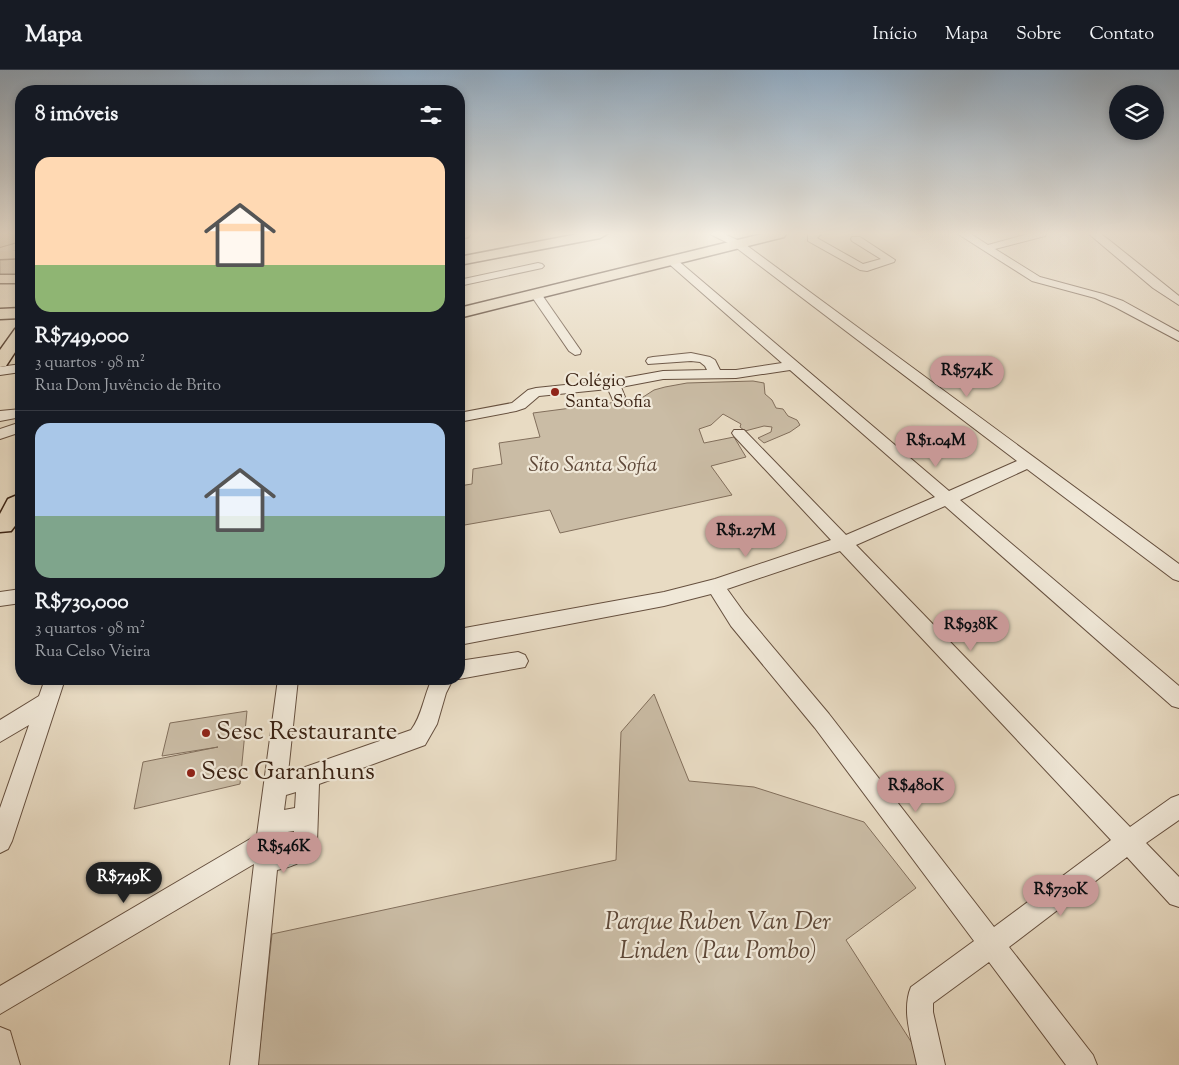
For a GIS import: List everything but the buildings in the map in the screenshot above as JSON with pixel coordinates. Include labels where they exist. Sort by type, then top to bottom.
[{"type":"main road","points":[[465,312],[592,280]]},
{"type":"main road","points":[[0,314],[15,313]]},
{"type":"main road","points":[[0,362],[15,341]]},
{"type":"street","points":[[694,280],[792,366],[949,498],[1179,699]]},
{"type":"street","points":[[786,280],[1179,574]]},
{"type":"street","points":[[1041,280],[1099,296],[1118,304],[1179,337]]},
{"type":"street","points":[[1151,280],[1179,301]]},
{"type":"street","points":[[536,294],[575,352]]},
{"type":"street","points":[[653,361],[684,357],[702,359],[712,366],[714,374]]},
{"type":"street","points":[[465,416],[512,408],[520,405],[530,394],[536,392],[615,391],[663,375],[736,374],[792,366]]},
{"type":"street","points":[[0,371],[15,369]]},
{"type":"street","points":[[0,416],[15,414]]},
{"type":"street","points":[[0,434],[15,429]]},
{"type":"street","points":[[739,433],[1179,895]]},
{"type":"street","points":[[465,636],[664,598],[716,586],[843,543],[1028,462]]},
{"type":"street","points":[[716,586],[738,620],[822,721],[1083,1065]]},
{"type":"street","points":[[0,600],[15,597]]},
{"type":"street","points":[[465,669],[518,661]]},
{"type":"street","points":[[0,841],[53,685]]},
{"type":"street","points":[[244,1065],[268,841],[287,685]]},
{"type":"street","points":[[276,786],[418,738],[425,730],[439,685]]},
{"type":"street","points":[[0,732],[47,702]]},
{"type":"street","points":[[268,841],[297,854],[302,848],[305,842],[308,776]]},
{"type":"street","points":[[931,1065],[920,1012],[920,996],[992,945],[1128,841],[1179,806]]},
{"type":"street","points":[[0,1001],[306,818]]},
{"type":"street","points":[[0,1041],[6,1065]]},
{"type":"green space","name":"Síto Santa Sofia","points":[[753,381],[764,383],[765,394],[772,400],[776,408],[783,409],[788,416],[797,420],[800,425],[790,432],[764,443],[758,438],[771,432],[772,427],[764,426],[745,431],[740,427],[741,424],[723,414],[711,425],[699,429],[704,443],[734,437],[746,457],[711,466],[732,495],[560,533],[550,510],[465,525],[465,485],[472,484],[473,469],[502,464],[499,443],[540,437],[533,413],[640,399],[654,390],[687,383]]},
{"type":"green space","name":"Parque Ruben Van Der Linden (Pau Pombo)","points":[[654,694],[689,781],[754,787],[864,822],[916,888],[846,940],[926,1065],[258,1065],[272,934],[616,860],[621,732]]},
{"type":"green space","name":"Sesc Garanhuns","points":[[247,711],[240,784],[134,809],[143,762],[218,747],[162,756],[170,723]]},
{"type":"place","name":"Colégio Santa Sofia","points":[[555,392]]},
{"type":"place","name":"Sesc Restaurante","points":[[206,733]]},
{"type":"place","name":"Sesc Garanhuns","points":[[191,773]]}]
